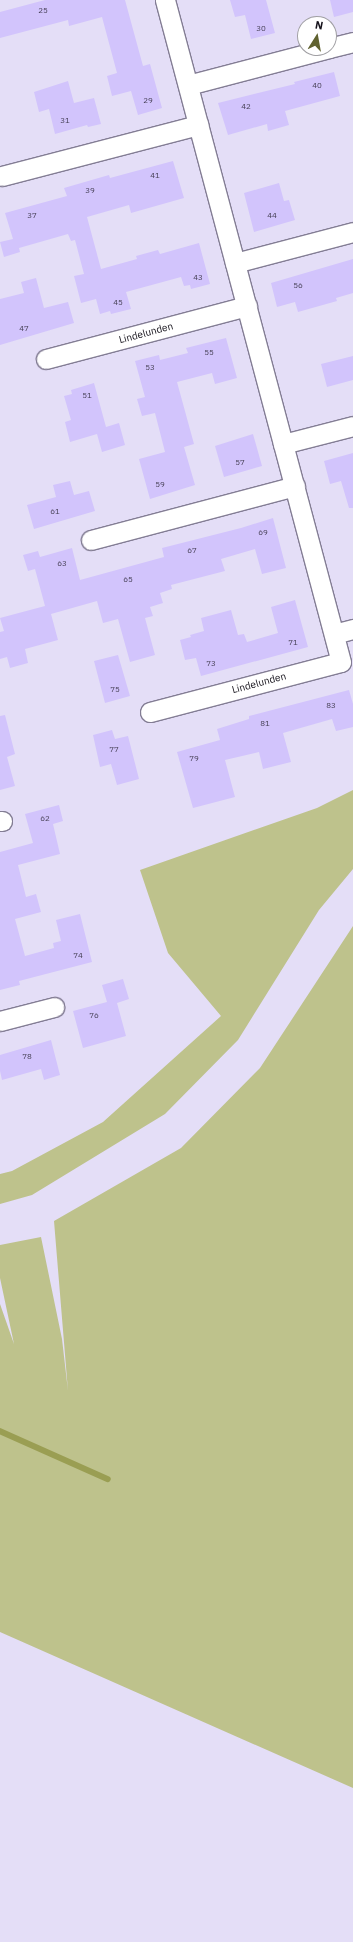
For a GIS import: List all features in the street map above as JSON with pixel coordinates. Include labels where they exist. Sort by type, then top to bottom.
[{"type":"street","name":"Lindelunden","points":[[150,712],[341,662],[165,0]]},
{"type":"street","points":[[337,46],[353,42]]},
{"type":"street","points":[[188,85],[299,56]]},
{"type":"street","points":[[2,176],[198,124]]},
{"type":"street","points":[[235,263],[353,232]]},
{"type":"street","name":"Lindelunden","points":[[46,359],[247,306]]},
{"type":"street","points":[[283,444],[353,426]]},
{"type":"street","points":[[91,540],[295,486]]},
{"type":"street","points":[[334,634],[353,629]]},
{"type":"street","points":[[0,1021],[54,1007]]},
{"type":"green space","points":[[353,790],[353,869],[319,910],[238,1040],[165,1114],[32,1195],[0,1204],[0,1174],[12,1171],[103,1122],[221,1016],[168,953],[140,870],[317,808]]},
{"type":"green space","points":[[353,926],[353,1788],[0,1632],[0,1304],[14,1344],[0,1278],[0,1245],[41,1237],[62,1339],[68,1391],[54,1221],[181,1148],[260,1068]]},
{"type":"building","points":[[45,0],[125,0],[143,66],[150,64],[162,108],[138,115],[131,91],[112,96],[107,76],[117,73],[102,17],[69,26],[68,20],[0,38],[0,12]]},
{"type":"building","points":[[230,0],[266,0],[275,33],[251,39],[245,15],[235,17]]},
{"type":"building","points":[[330,0],[353,0],[353,12],[334,16]]},
{"type":"building","points":[[334,72],[340,96],[285,111],[289,125],[268,131],[267,124],[228,135],[218,103],[295,84],[294,82]]},
{"type":"building","points":[[68,81],[74,103],[94,98],[101,124],[88,127],[87,125],[55,134],[49,109],[39,112],[34,92]]},
{"type":"building","points":[[173,161],[184,198],[131,213],[129,205],[87,217],[101,269],[137,259],[136,256],[158,250],[160,254],[199,243],[210,284],[191,289],[190,285],[184,286],[181,277],[126,292],[131,309],[111,314],[110,311],[100,314],[96,299],[81,303],[74,276],[84,274],[75,240],[71,241],[68,234],[19,248],[20,252],[4,257],[0,242],[13,239],[5,213],[67,196],[64,188],[109,175],[110,178]]},
{"type":"building","points":[[279,183],[284,201],[289,200],[295,220],[254,232],[244,193]]},
{"type":"building","points":[[353,259],[353,293],[336,298],[337,301],[298,312],[295,302],[277,307],[271,283]]},
{"type":"building","points":[[36,278],[44,308],[68,302],[74,323],[0,345],[0,299],[24,293],[21,282]]},
{"type":"building","points":[[226,338],[237,378],[215,384],[212,373],[177,382],[194,444],[184,447],[195,485],[150,499],[139,459],[165,452],[155,413],[142,416],[137,399],[145,397],[135,361],[159,355],[160,360],[188,353],[186,348]]},
{"type":"building","points":[[353,356],[353,380],[327,387],[321,364]]},
{"type":"building","points":[[94,383],[106,427],[119,423],[125,445],[102,452],[97,434],[70,442],[65,422],[71,420],[64,396],[72,394],[71,390]]},
{"type":"building","points":[[253,434],[262,466],[224,477],[215,446]]},
{"type":"building","points":[[353,453],[353,508],[349,508],[341,481],[330,484],[324,461]]},
{"type":"building","points":[[70,481],[74,495],[89,491],[95,511],[34,529],[27,505],[56,497],[53,485]]},
{"type":"building","points":[[273,518],[286,568],[262,574],[255,549],[221,559],[225,571],[171,585],[172,589],[160,593],[163,603],[150,607],[153,616],[145,618],[155,655],[130,662],[118,619],[103,623],[97,601],[51,614],[58,640],[25,649],[28,663],[10,668],[7,657],[0,659],[0,632],[4,631],[0,618],[45,606],[35,569],[28,571],[23,555],[38,551],[40,557],[72,548],[80,580],[164,557],[162,548],[241,528]]},
{"type":"building","points":[[295,600],[308,647],[201,676],[196,658],[185,660],[180,640],[204,631],[201,618],[231,610],[238,635],[244,634],[247,642],[278,633],[271,607]]},
{"type":"building","points":[[118,655],[130,696],[105,703],[94,661]]},
{"type":"building","points":[[349,690],[353,704],[353,727],[336,731],[332,719],[283,733],[291,762],[263,769],[259,752],[225,760],[235,797],[193,808],[177,752],[220,740],[217,729],[249,719],[249,716]]},
{"type":"building","points":[[5,715],[15,754],[7,757],[15,786],[0,790],[0,716]]},
{"type":"building","points":[[112,730],[115,739],[128,736],[139,779],[117,785],[111,764],[100,767],[93,735]]},
{"type":"building","points":[[59,805],[63,821],[53,824],[60,854],[18,865],[26,897],[36,894],[41,912],[15,919],[25,956],[54,948],[53,943],[61,941],[56,920],[80,914],[92,962],[19,981],[20,985],[0,990],[0,852],[33,843],[25,814]]},
{"type":"building","points":[[123,979],[129,999],[117,1003],[126,1036],[83,1048],[73,1011],[107,1002],[102,985]]},
{"type":"building","points":[[51,1040],[60,1075],[44,1080],[41,1069],[2,1080],[0,1071],[0,1055]]},
{"type":"waterway","points":[[0,1431],[108,1479]]}]
